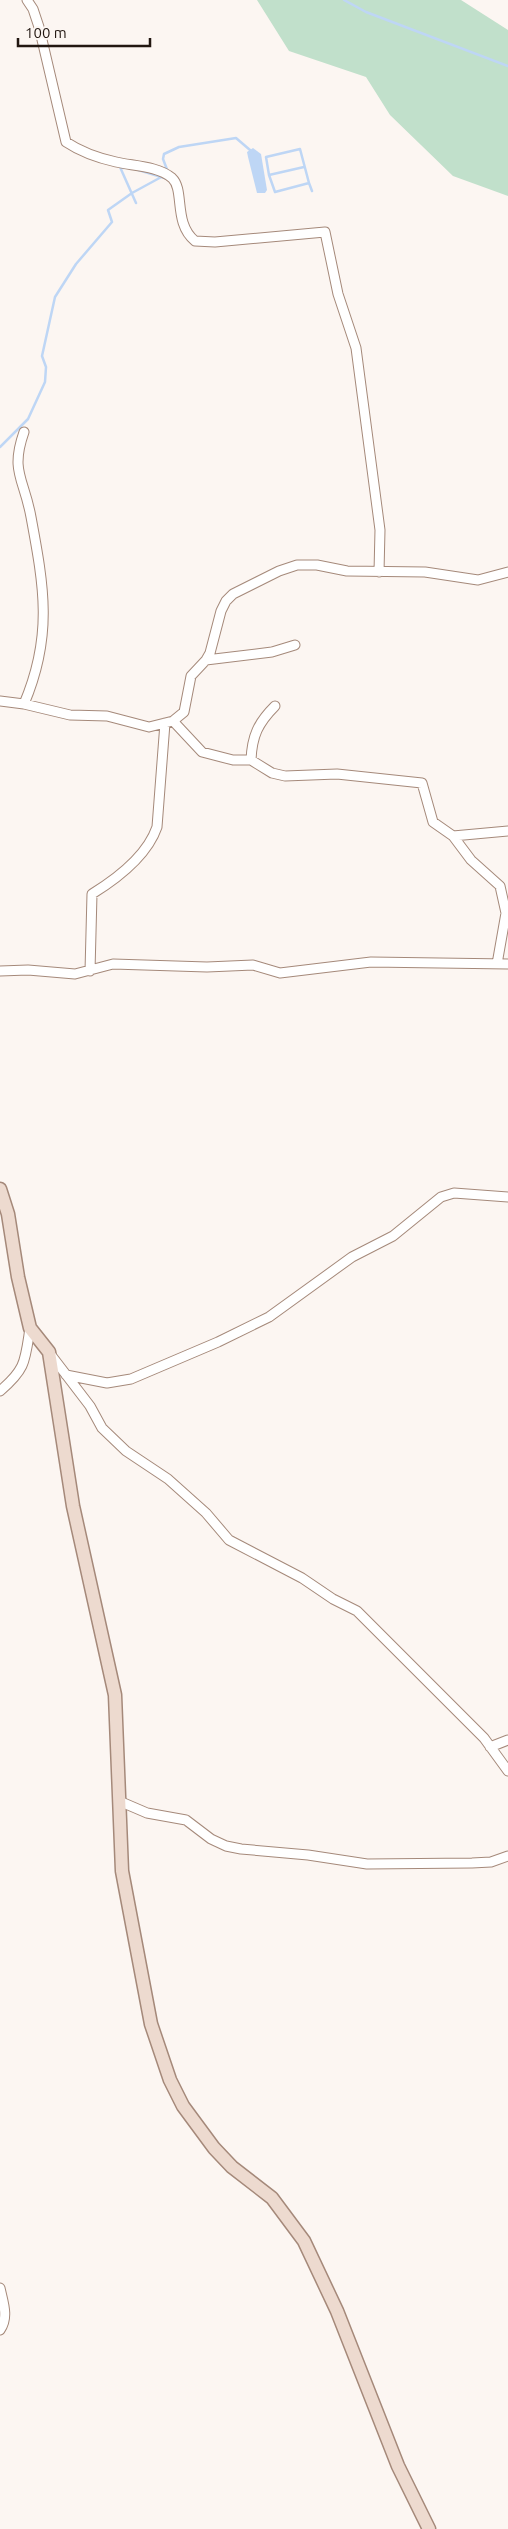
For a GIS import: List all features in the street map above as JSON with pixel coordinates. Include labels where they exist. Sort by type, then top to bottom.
[{"type":"street","points":[[27,0],[34,9],[39,27],[66,142],[78,150],[98,157],[156,171],[172,178],[176,186],[183,227],[194,241],[215,242],[325,232],[338,294],[356,348],[380,530],[379,572]]},
{"type":"street","points":[[24,432],[18,450],[17,468],[31,518],[42,588],[45,629],[36,676],[24,704]]},
{"type":"street","points":[[0,701],[24,704],[70,716],[107,716],[149,727],[169,722],[184,712],[191,676],[206,660],[221,611],[233,594],[297,566],[317,565],[347,572],[425,572],[478,580],[508,572]]},
{"type":"street","points":[[206,660],[272,652],[295,645]]},
{"type":"street","points":[[251,760],[254,732],[261,720],[275,706]]},
{"type":"street","points":[[169,722],[202,752],[233,760],[251,760],[272,773],[285,776],[319,773],[422,783],[428,813],[433,822],[453,836],[471,860],[498,883],[506,913],[497,964]]},
{"type":"street","points":[[90,971],[92,894],[140,858],[152,842],[157,827],[169,722]]},
{"type":"street","points":[[453,836],[508,831]]},
{"type":"street","points":[[0,972],[28,970],[75,974],[113,964],[208,967],[253,965],[280,973],[371,962],[508,964]]},
{"type":"street","points":[[0,1189],[8,1214],[18,1277],[30,1328],[25,1360],[21,1372],[0,1391]]},
{"type":"street","points":[[66,1375],[108,1383],[131,1379],[218,1342],[268,1317],[352,1257],[393,1236],[441,1198],[454,1193],[508,1197]]},
{"type":"street","points":[[30,1328],[90,1406],[102,1428],[126,1452],[168,1478],[206,1513],[229,1540],[302,1578],[333,1599],[357,1610],[490,1747],[508,1771]]},
{"type":"street","points":[[48,1352],[73,1506],[115,1695],[122,1872],[151,2024],[170,2080],[183,2106],[214,2148],[232,2166],[272,2198],[304,2242],[337,2312],[400,2471],[430,2529]]},
{"type":"street","points":[[490,1747],[508,1740]]},
{"type":"street","points":[[119,1801],[147,1813],[186,1820],[212,1839],[226,1846],[241,1849],[308,1855],[367,1864],[491,1862],[508,1856]]},
{"type":"street","points":[[0,2288],[5,2313],[4,2324],[0,2330]]},
{"type":"green space","points":[[257,0],[461,0],[508,30],[508,196],[453,176],[390,115],[366,77],[289,51]]},
{"type":"water","points":[[253,148],[261,154],[267,190],[265,193],[257,193],[247,152]]},
{"type":"waterway","points":[[344,0],[366,12],[508,66]]},
{"type":"waterway","points":[[168,172],[163,159],[164,154],[179,147],[236,138],[250,150]]},
{"type":"waterway","points":[[309,183],[300,149],[266,157],[269,175],[275,192],[309,183],[312,191]]},
{"type":"waterway","points":[[124,168],[120,167],[136,203]]},
{"type":"waterway","points":[[269,175],[304,167]]},
{"type":"waterway","points":[[135,169],[168,179]]},
{"type":"waterway","points":[[0,447],[28,419],[45,382],[46,367],[42,356],[55,297],[76,264],[112,222],[108,210],[132,193],[165,175]]}]
